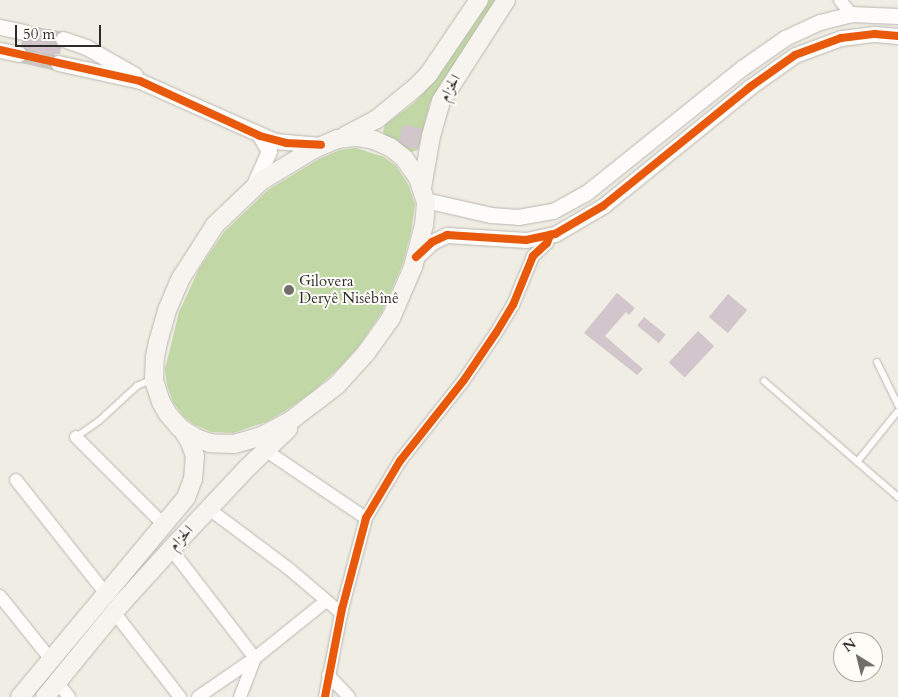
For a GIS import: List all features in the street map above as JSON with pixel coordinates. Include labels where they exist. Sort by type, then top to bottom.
[{"type":"main road","name":"الحزام","points":[[329,142],[371,123],[416,87],[428,75],[479,0]]},
{"type":"main road","name":"الحزام","points":[[424,194],[431,136],[441,101],[506,0]]},
{"type":"main road","points":[[365,138],[390,147],[412,168],[424,194],[424,225],[416,257],[407,285],[391,318],[360,361],[330,392],[272,432],[242,442],[210,443],[183,431],[163,408],[154,379],[158,342],[168,308],[181,278],[215,225],[252,189],[287,163],[329,142],[365,138]]},
{"type":"main road","name":"الحزام","points":[[46,697],[114,612],[171,548],[265,450],[330,392]]},
{"type":"main road","name":"الحزام","points":[[20,697],[165,526],[186,498],[193,478],[195,456],[190,442],[183,431]]},
{"type":"street","points":[[840,0],[851,14]]},
{"type":"street","points":[[424,194],[491,215],[518,217],[553,211],[586,193],[742,68],[785,38],[820,22],[851,14],[898,16]]},
{"type":"street","points":[[0,27],[24,32]]},
{"type":"street","points":[[416,257],[432,242],[447,236],[526,240],[550,235],[569,228],[603,206],[750,87],[796,55],[841,38],[875,34],[898,36]]},
{"type":"street","points":[[63,39],[103,55],[153,87]]},
{"type":"street","points":[[0,50],[19,54]]},
{"type":"street","points":[[58,63],[120,76],[153,87],[260,136],[286,143],[329,142]]},
{"type":"street","points":[[252,189],[269,150],[260,136]]},
{"type":"street","points":[[325,697],[341,613],[366,518],[400,461],[464,380],[491,340],[513,305],[533,256],[547,243],[550,235]]},
{"type":"street","points":[[76,437],[165,526]]},
{"type":"street","points":[[265,450],[366,518]]},
{"type":"street","points":[[16,480],[106,594]]},
{"type":"street","points":[[208,509],[288,568],[341,613]]},
{"type":"street","points":[[171,548],[255,658]]},
{"type":"street","points":[[0,596],[52,661]]},
{"type":"street","points":[[198,697],[255,658],[326,601]]},
{"type":"street","points":[[114,612],[180,697]]},
{"type":"street","points":[[240,697],[249,668],[255,658]]},
{"type":"street","points":[[328,675],[349,697]]},
{"type":"street","points":[[57,682],[69,697]]},
{"type":"lane","points":[[877,362],[898,405]]},
{"type":"lane","points":[[76,437],[99,421],[137,386],[154,379]]},
{"type":"lane","points":[[764,381],[898,497]]},
{"type":"lane","points":[[857,462],[898,411]]},
{"type":"green space","points":[[488,0],[496,0],[430,102],[418,150],[411,152],[386,137],[383,131],[385,125],[414,103],[432,83]]},
{"type":"green space","points":[[356,148],[384,157],[396,166],[408,184],[415,204],[411,232],[403,263],[382,312],[358,347],[338,369],[312,392],[285,411],[266,422],[233,433],[212,432],[195,425],[184,417],[173,402],[167,385],[165,369],[179,312],[199,269],[224,232],[268,190],[319,159],[340,150]]},
{"type":"building","points":[[31,26],[58,31],[54,40],[61,48],[60,54],[55,54],[49,61],[52,70],[21,63],[28,56],[28,51],[21,45],[22,41],[27,41],[33,34]]},
{"type":"building","points":[[403,125],[422,128],[418,149],[407,147],[399,141]]},
{"type":"building","points":[[617,293],[635,308],[629,315],[626,312],[605,336],[643,369],[637,375],[584,333]]},
{"type":"building","points":[[728,294],[747,310],[728,333],[709,317]]},
{"type":"building","points":[[644,317],[666,335],[659,343],[637,326]]},
{"type":"building","points":[[698,331],[714,346],[685,377],[669,362]]},
{"type":"tunnel","points":[[24,32],[63,39]]},
{"type":"tunnel","points":[[19,54],[58,63]]},
{"type":"cycle path","points":[[416,257],[432,242],[447,235],[526,240],[555,234],[603,206],[750,87],[795,55],[841,38],[875,34],[898,36]]},
{"type":"cycle path","points":[[0,50],[140,81],[260,136],[286,143],[321,145]]},
{"type":"cycle path","points":[[325,697],[342,609],[366,518],[400,461],[464,380],[496,333],[513,305],[533,256],[547,243],[550,235]]},
{"type":"place","name":"Gilovera Deryê Nisêbînê","points":[[289,290]]}]
